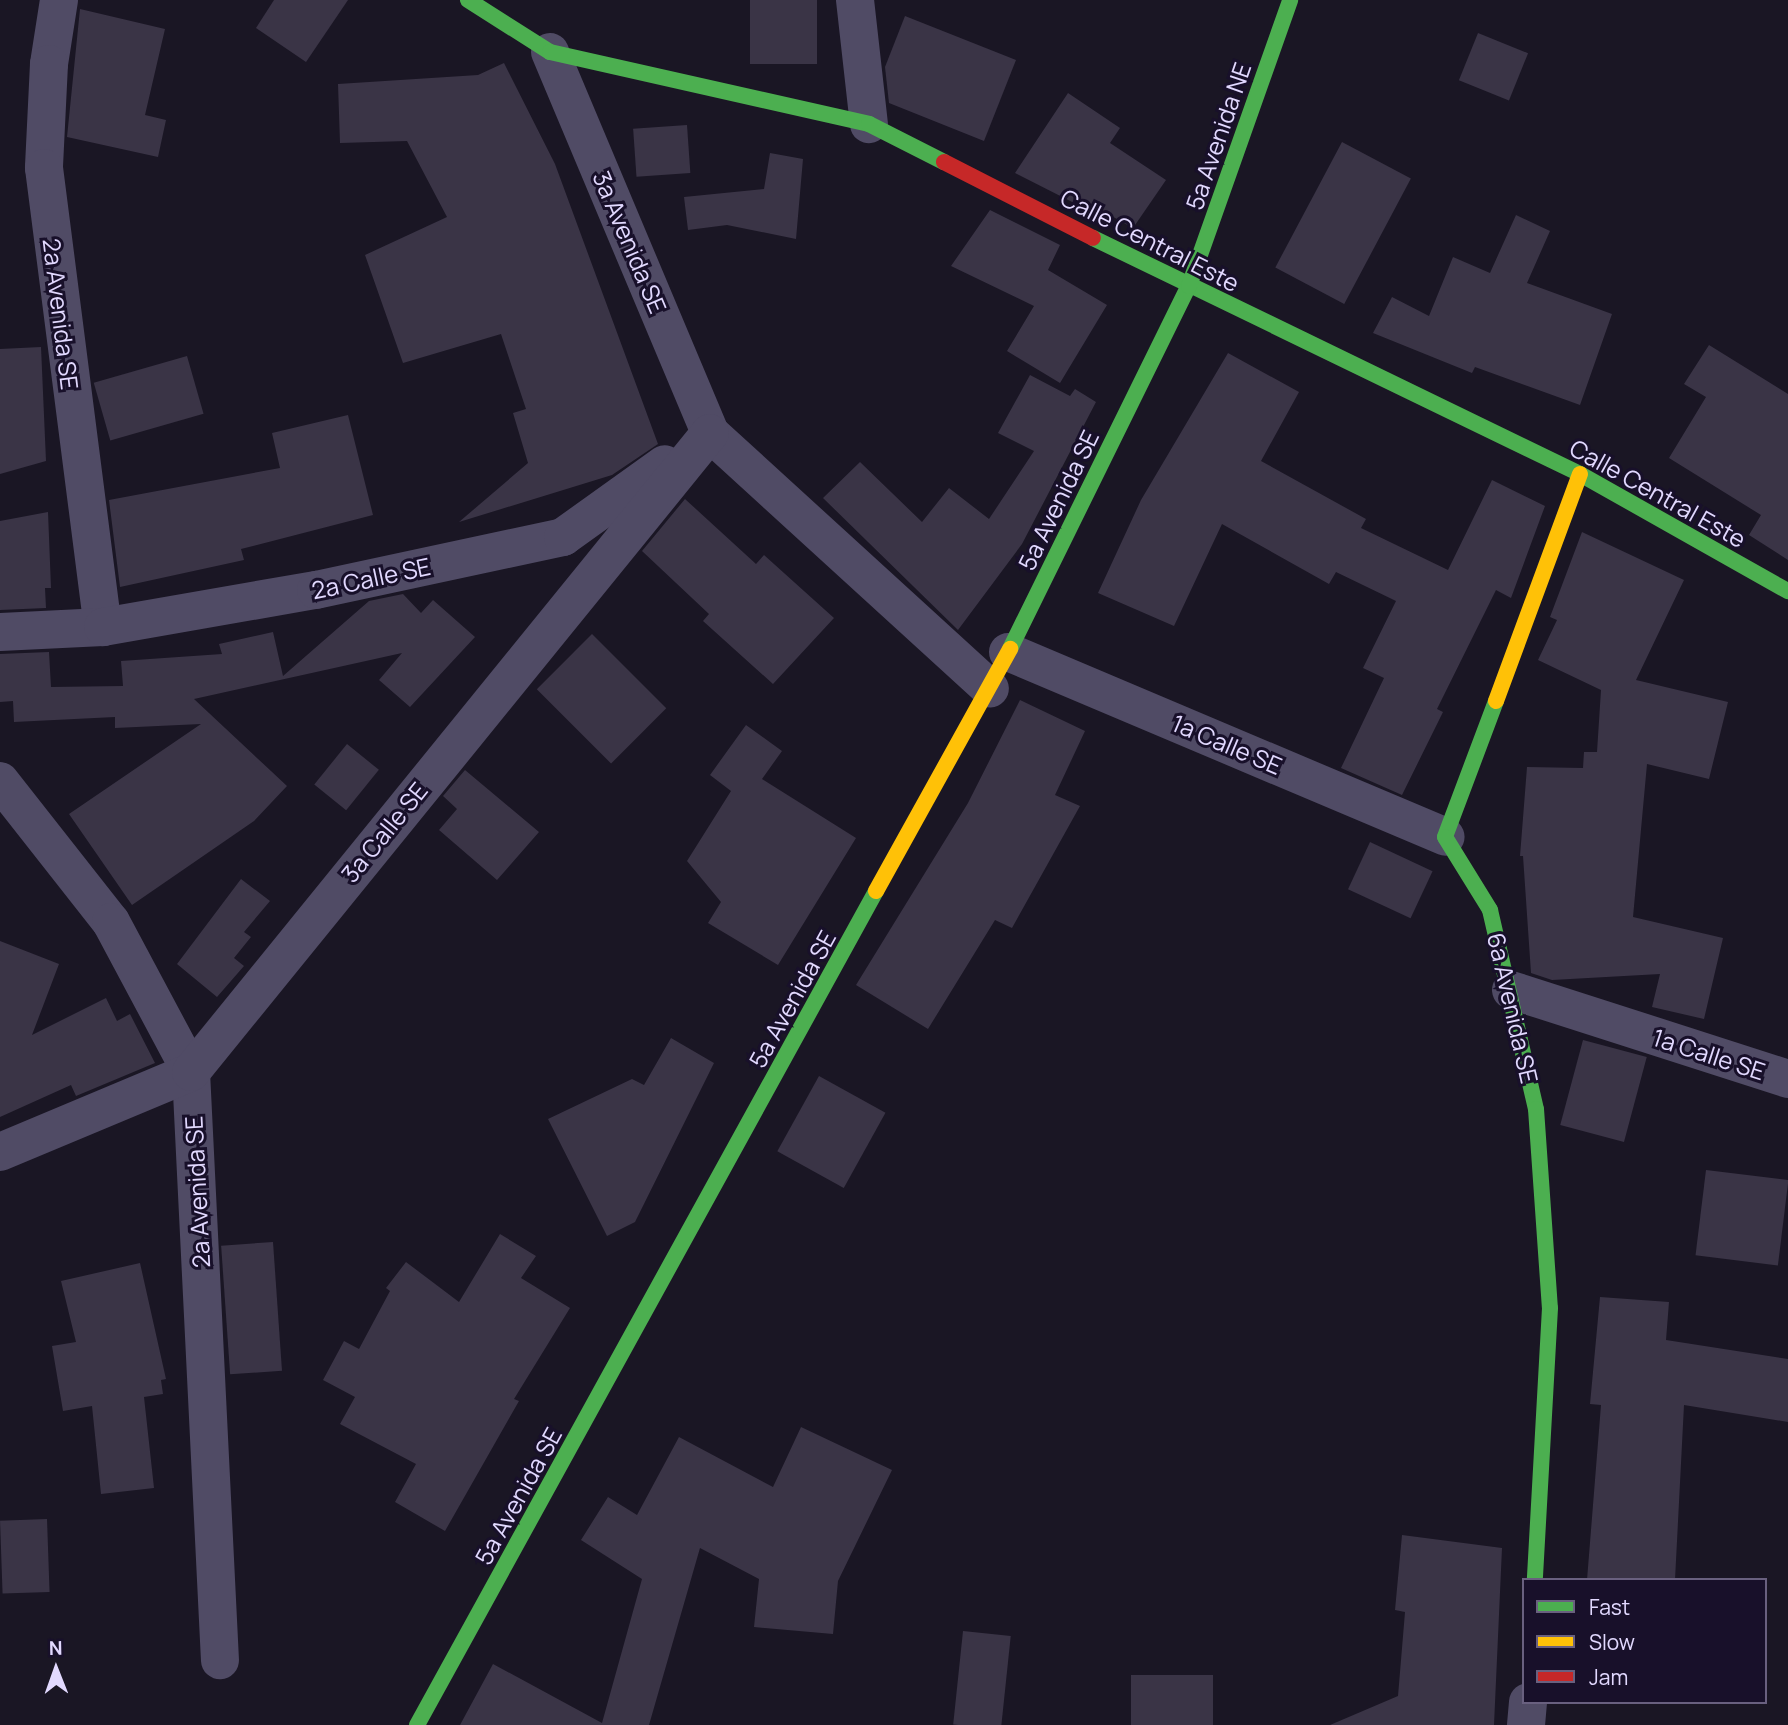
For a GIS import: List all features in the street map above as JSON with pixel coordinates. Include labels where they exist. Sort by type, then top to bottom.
[{"type":"street","name":"2a Avenida SE","points":[[59,0],[49,64],[44,168],[103,626]]},
{"type":"street","name":"Calle Central Este","points":[[468,0],[550,52],[869,124],[1189,286],[1580,474],[1788,591]]},
{"type":"street","points":[[855,0],[869,124]]},
{"type":"street","name":"5a Avenida NE","points":[[1189,286],[1290,0]]},
{"type":"street","name":"3a Avenida SE","points":[[550,52],[709,433]]},
{"type":"street","name":"5a Avenida SE","points":[[417,1725],[1009,652],[1189,286]]},
{"type":"street","name":"2a Calle SE","points":[[0,632],[103,626],[316,590],[563,537],[709,433]]},
{"type":"street","points":[[709,433],[989,689]]},
{"type":"street","name":"3a Calle SE","points":[[0,1152],[191,1072],[709,433]]},
{"type":"street","points":[[1445,836],[1580,474]]},
{"type":"street","name":"1a Calle SE","points":[[1009,652],[1445,836]]},
{"type":"street","name":"2a Avenida SE","points":[[2,793],[111,922],[191,1072],[220,1660]]},
{"type":"street","name":"6a Avenida SE","points":[[1445,836],[1470,871],[1490,911],[1511,990],[1536,1109],[1550,1308],[1535,1578]]},
{"type":"street","name":"1a Calle SE","points":[[1511,990],[1788,1079]]},
{"type":"street","points":[[1526,1725],[1528,1704]]},
{"type":"building","points":[[274,0],[348,0],[306,62],[256,28]]},
{"type":"building","points":[[750,0],[817,0],[817,64],[750,64]]},
{"type":"building","points":[[80,9],[165,29],[145,115],[166,120],[158,157],[67,137]]},
{"type":"building","points":[[905,16],[1016,60],[984,141],[889,103],[885,67]]},
{"type":"building","points":[[1478,33],[1528,53],[1509,101],[1459,80]]},
{"type":"building","points":[[504,63],[555,164],[658,444],[612,475],[459,522],[528,463],[513,413],[526,409],[501,334],[403,363],[365,255],[447,217],[407,141],[340,143],[338,84],[478,75]]},
{"type":"building","points":[[1068,93],[1120,128],[1110,143],[1166,180],[1133,228],[1083,200],[1080,206],[1015,173]]},
{"type":"building","points":[[687,125],[690,173],[636,177],[633,129]]},
{"type":"building","points":[[1342,142],[1411,179],[1344,304],[1275,267]]},
{"type":"building","points":[[770,153],[803,159],[796,239],[727,225],[688,230],[684,197],[764,189]]},
{"type":"building","points":[[990,210],[1060,245],[1048,270],[1107,305],[1060,383],[1007,351],[1034,306],[951,266]]},
{"type":"building","points":[[1516,215],[1550,231],[1527,283],[1612,314],[1580,405],[1475,367],[1472,373],[1373,333],[1392,297],[1429,316],[1453,257],[1490,273]]},
{"type":"building","points":[[1709,345],[1788,394],[1788,560],[1749,535],[1761,515],[1669,458],[1706,397],[1684,384]]},
{"type":"building","points":[[41,347],[46,461],[0,474],[0,349]]},
{"type":"building","points":[[1228,353],[1299,392],[1261,461],[1366,519],[1361,528],[1448,570],[1492,480],[1545,506],[1511,598],[1496,590],[1437,709],[1443,712],[1402,795],[1341,768],[1384,678],[1363,668],[1396,601],[1336,572],[1329,584],[1222,524],[1174,626],[1098,593],[1141,500]]},
{"type":"building","points":[[187,356],[204,414],[110,440],[94,383]]},
{"type":"building","points":[[1030,375],[1070,396],[1075,389],[1096,402],[1022,544],[958,630],[823,498],[860,462],[922,522],[949,488],[989,519],[1034,451],[998,433]]},
{"type":"building","points":[[348,415],[373,515],[241,549],[244,560],[120,587],[109,500],[280,468],[272,433]]},
{"type":"building","points":[[685,499],[756,564],[764,555],[834,618],[773,684],[703,621],[709,614],[642,551]]},
{"type":"building","points":[[48,512],[51,588],[45,588],[46,608],[0,610],[0,521]]},
{"type":"building","points":[[1582,532],[1684,580],[1636,680],[1728,702],[1709,779],[1647,764],[1633,917],[1723,938],[1704,1019],[1652,1007],[1660,974],[1552,980],[1531,973],[1523,856],[1520,856],[1527,767],[1583,768],[1584,752],[1597,752],[1601,690],[1538,660],[1557,620],[1550,617]]},
{"type":"building","points":[[403,594],[421,613],[433,600],[475,637],[410,707],[379,680],[402,653],[194,699],[287,786],[254,821],[132,905],[69,814],[201,724],[115,728],[115,717],[14,722],[13,701],[0,702],[0,654],[49,652],[51,687],[123,686],[121,661],[222,654],[219,644],[273,632],[283,676],[369,601]]},
{"type":"building","points":[[592,634],[666,708],[611,763],[537,689]]},
{"type":"building","points":[[1020,700],[1085,731],[1055,795],[1080,806],[1012,928],[995,920],[928,1029],[856,985],[968,803]]},
{"type":"building","points":[[746,725],[782,751],[762,779],[856,838],[778,965],[708,923],[721,902],[687,861],[731,791],[710,775]]},
{"type":"building","points":[[347,744],[379,770],[346,810],[314,784]]},
{"type":"building","points":[[465,770],[539,832],[497,880],[439,830],[457,809],[443,796]]},
{"type":"building","points":[[1370,842],[1433,871],[1411,918],[1348,889]]},
{"type":"building","points":[[241,879],[270,901],[244,932],[251,937],[234,958],[244,966],[217,997],[177,964]]},
{"type":"building","points":[[0,941],[59,964],[32,1035],[106,998],[117,1021],[130,1014],[155,1063],[76,1096],[71,1085],[0,1117]]},
{"type":"building","points":[[671,1038],[714,1063],[635,1222],[607,1236],[548,1119],[632,1079],[644,1085]]},
{"type":"building","points":[[1583,1040],[1647,1057],[1624,1142],[1560,1125]]},
{"type":"building","points":[[819,1076],[885,1113],[844,1188],[777,1151]]},
{"type":"building","points":[[1706,1170],[1788,1180],[1778,1265],[1696,1255]]},
{"type":"building","points":[[500,1234],[536,1256],[521,1278],[570,1308],[514,1399],[519,1401],[445,1531],[395,1502],[416,1464],[340,1424],[355,1397],[323,1380],[344,1341],[359,1349],[390,1291],[386,1288],[406,1262],[459,1302]]},
{"type":"building","points":[[273,1242],[282,1371],[230,1374],[221,1246]]},
{"type":"building","points":[[140,1263],[166,1379],[161,1380],[163,1394],[144,1397],[154,1488],[101,1494],[92,1406],[63,1411],[52,1346],[76,1342],[61,1281]]},
{"type":"building","points":[[1600,1297],[1669,1302],[1666,1340],[1788,1359],[1788,1422],[1684,1405],[1675,1578],[1587,1578],[1601,1405],[1590,1404]]},
{"type":"building","points":[[801,1427],[892,1470],[838,1581],[833,1634],[754,1627],[759,1579],[700,1548],[649,1725],[460,1725],[493,1664],[602,1723],[642,1579],[581,1540],[608,1497],[637,1515],[679,1437],[773,1487]]},
{"type":"building","points":[[47,1519],[50,1592],[3,1594],[0,1521]]},
{"type":"building","points":[[1402,1535],[1502,1548],[1494,1725],[1330,1725],[1398,1696],[1405,1612],[1395,1610]]},
{"type":"building","points":[[963,1631],[1011,1636],[1001,1725],[953,1724]]},
{"type":"building","points":[[1131,1675],[1213,1675],[1213,1725],[1131,1725]]},
{"type":"traffic: fast","points":[[468,0],[550,52],[869,124],[944,162]]},
{"type":"traffic: fast","points":[[1010,649],[1189,286],[1290,0]]},
{"type":"traffic: fast","points":[[1093,238],[1580,474],[1788,591]]},
{"type":"traffic: fast","points":[[1496,701],[1445,837],[1490,910],[1536,1109],[1550,1308],[1535,1578]]},
{"type":"traffic: fast","points":[[417,1725],[876,891]]},
{"type":"traffic: slow","points":[[1496,701],[1580,474]]},
{"type":"traffic: slow","points":[[876,891],[1010,649]]},
{"type":"traffic: jam","points":[[944,162],[1093,238]]}]
